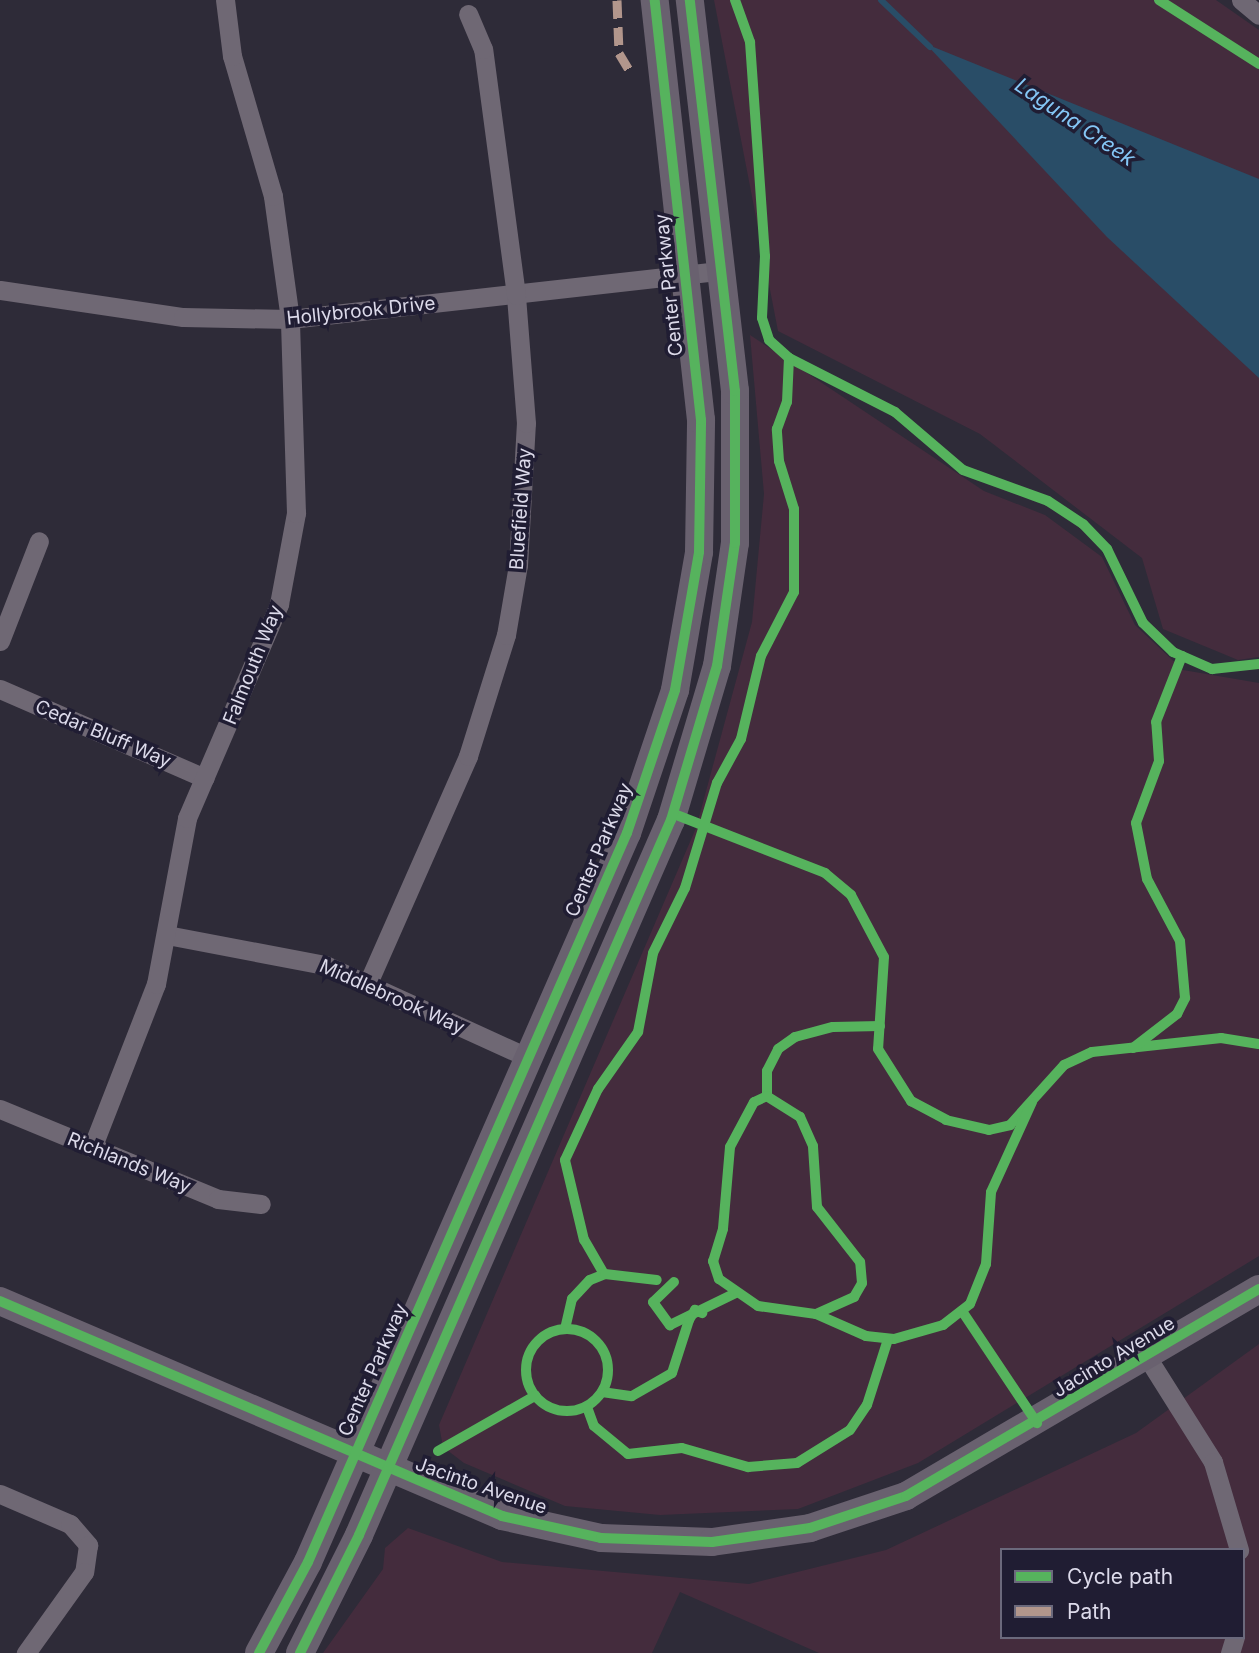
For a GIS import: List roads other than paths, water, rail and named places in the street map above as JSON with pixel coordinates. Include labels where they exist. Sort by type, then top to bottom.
[{"type":"main road","name":"Center Parkway","points":[[259,1653],[354,1457],[529,1059],[658,753],[690,623],[703,486],[687,276],[655,0]]},
{"type":"main road","points":[[300,1653],[387,1471],[695,755],[718,666],[735,543],[735,391],[690,0]]},
{"type":"main road","name":"Jacinto Avenue","points":[[0,1301],[354,1457],[502,1516],[601,1538],[712,1542],[770,1536],[906,1496],[1259,1289]]},
{"type":"street","name":"Falmouth Way","points":[[92,1148],[156,984],[167,935],[178,850],[205,778],[265,643],[291,555],[299,471],[290,319],[273,196],[235,68],[225,0]]},
{"type":"street","points":[[1241,0],[1259,15]]},
{"type":"street","name":"Bluefield Way","points":[[368,983],[468,756],[506,635],[525,494],[516,295],[483,49],[468,14]]},
{"type":"street","name":"Hollybrook Drive","points":[[0,290],[183,317],[290,319],[721,271]]},
{"type":"street","points":[[0,641],[39,541]]},
{"type":"street","name":"Cedar Bluff Way","points":[[0,689],[205,778]]},
{"type":"street","name":"Middlebrook Way","points":[[167,935],[288,956],[368,983],[529,1059]]},
{"type":"street","name":"Richlands Way","points":[[0,1109],[218,1199],[261,1204]]},
{"type":"street","points":[[1147,1357],[1213,1462],[1238,1548]]},
{"type":"street","points":[[0,1494],[70,1524],[88,1545],[84,1572],[26,1653]]},
{"type":"water","points":[[926,44],[1259,179],[1259,378],[1107,237]]},
{"type":"waterway","name":"Laguna Creek","points":[[881,0],[930,47]]}]
